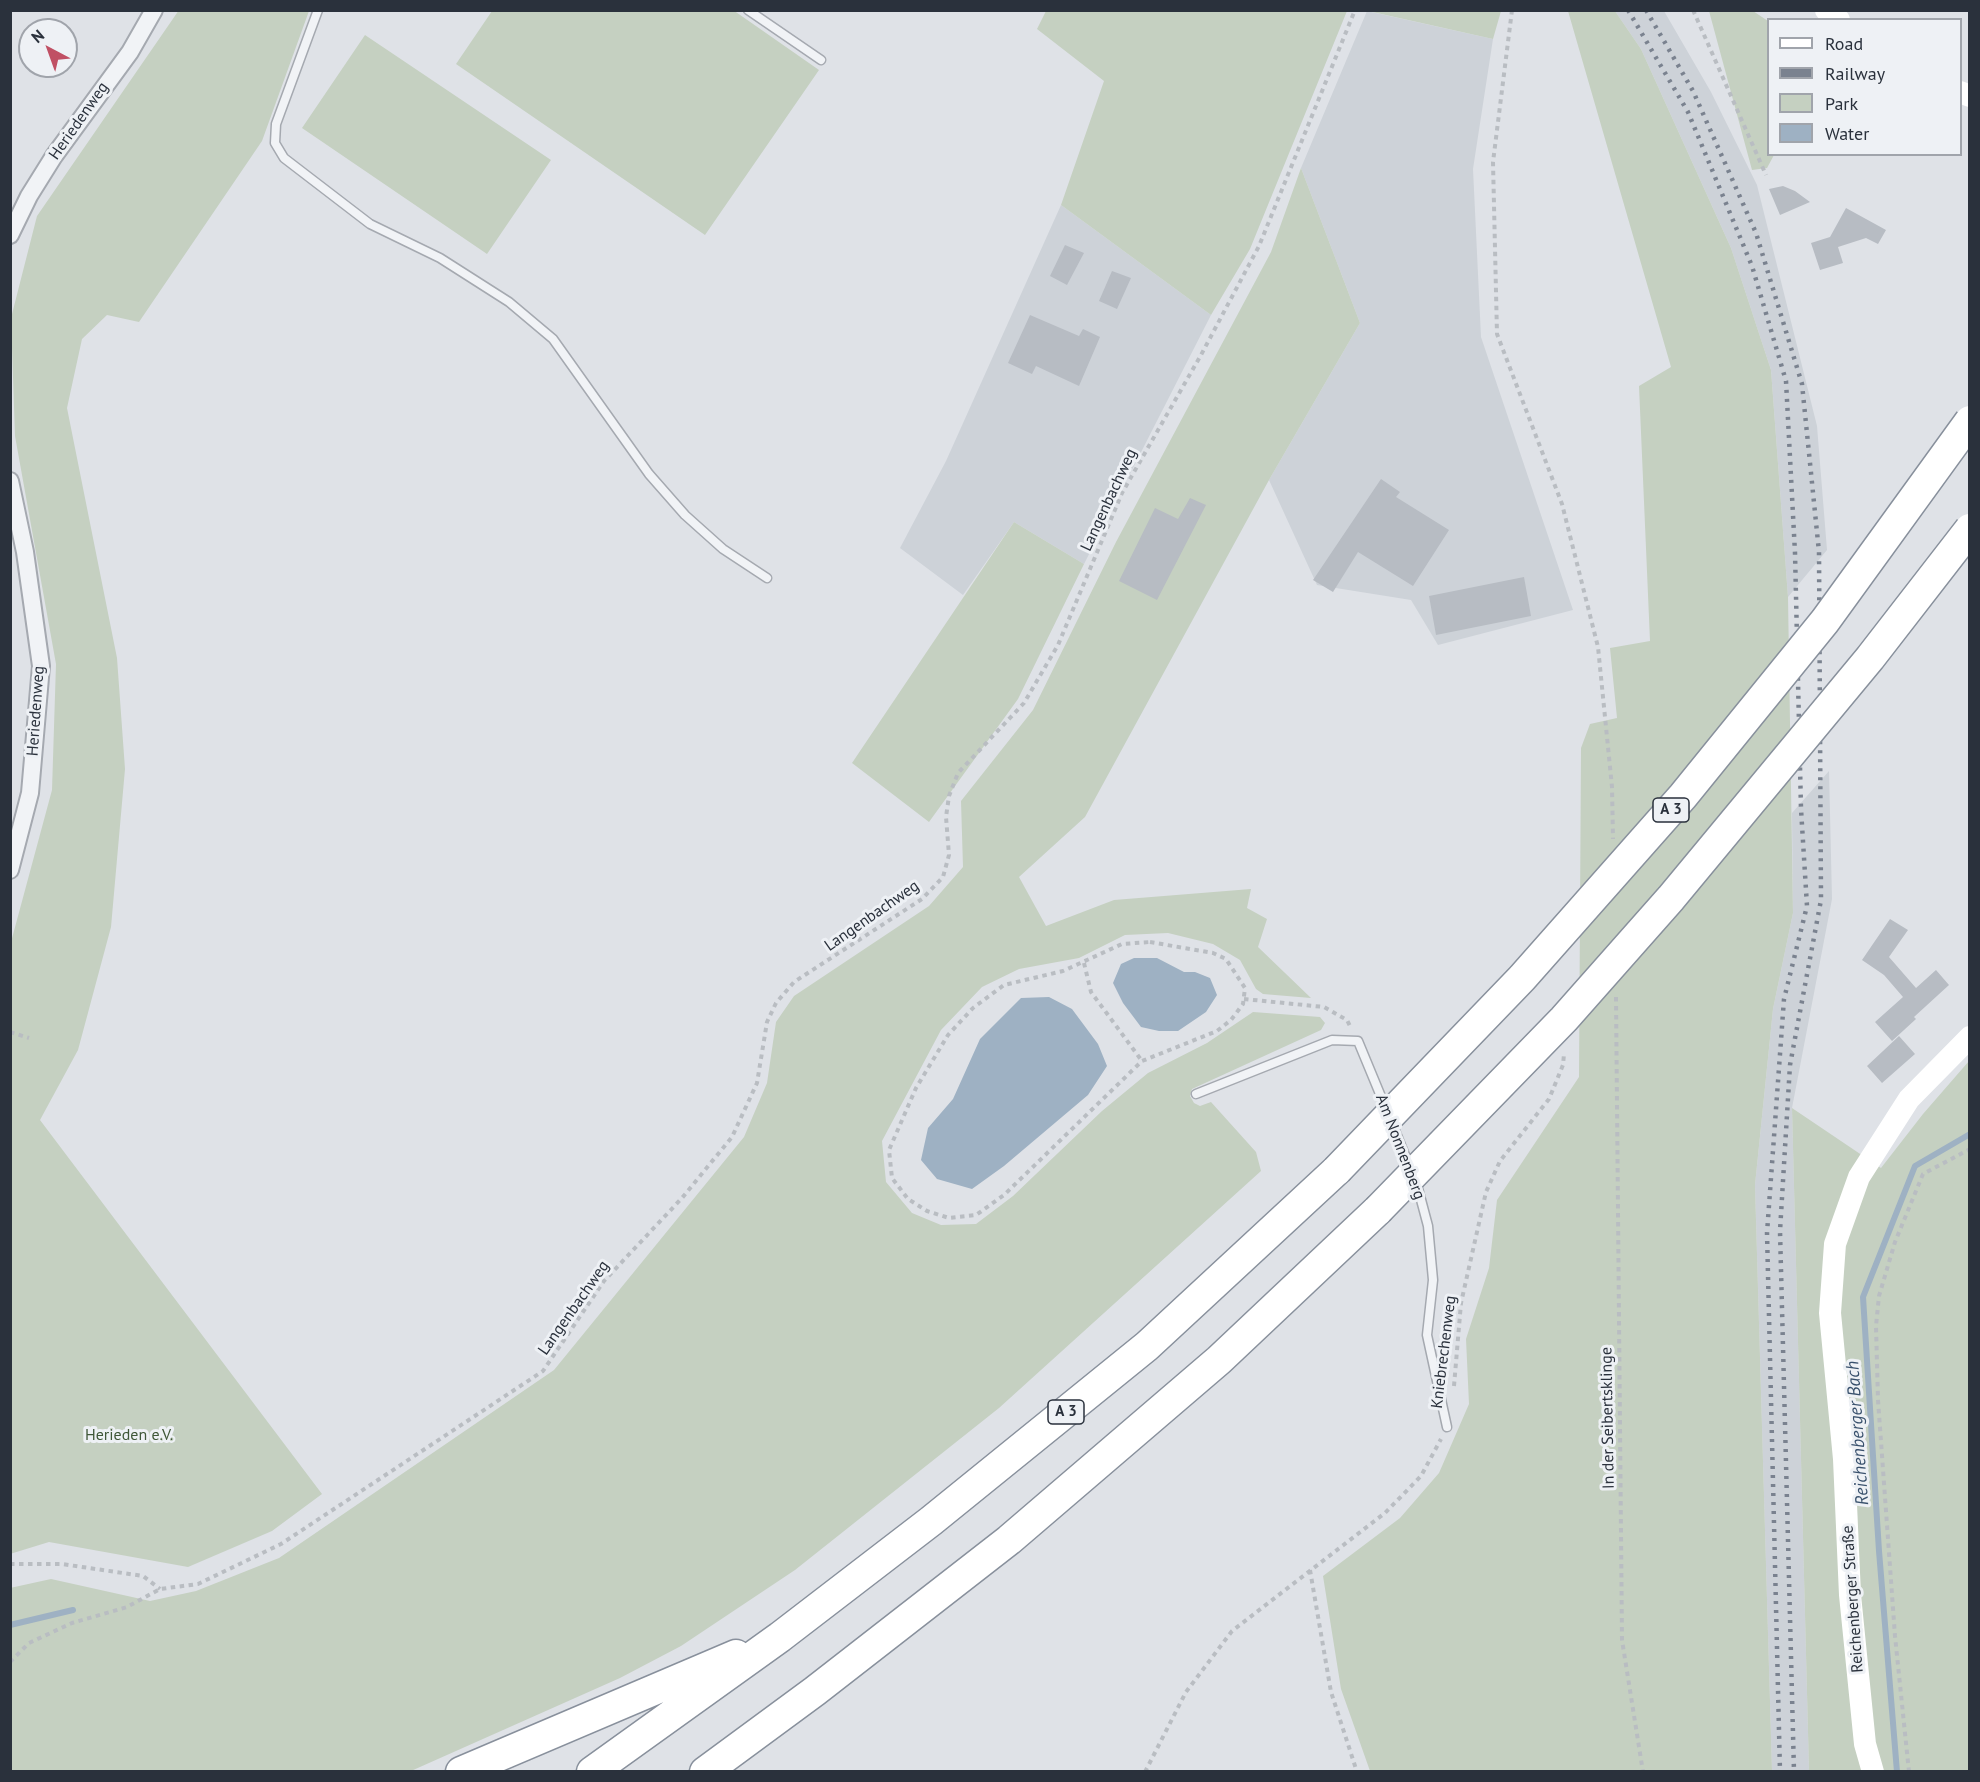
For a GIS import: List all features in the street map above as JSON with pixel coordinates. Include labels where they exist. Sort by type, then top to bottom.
[{"type":"highway","name":"A 3","points":[[592,1772],[780,1637],[931,1521],[1147,1346],[1337,1170],[1522,978],[1683,796],[1826,621],[1970,422]]},
{"type":"highway","points":[[705,1772],[815,1691],[1035,1518],[1219,1360],[1378,1210],[1564,1019],[1671,898],[1870,658],[1970,529]]},
{"type":"highway","points":[[461,1772],[780,1637]]},
{"type":"highway","points":[[741,1772],[815,1691]]},
{"type":"main road","name":"Reichenberger Straße","points":[[1873,1772],[1865,1744],[1850,1595],[1844,1459],[1830,1313],[1835,1244],[1859,1176],[1909,1099],[1970,1036]]},
{"type":"street","name":"Heriedenweg","points":[[10,235],[29,196],[54,156],[130,52],[154,10]]},
{"type":"street","name":"Heriedenweg","points":[[10,481],[25,552],[41,666],[30,793],[10,870]]},
{"type":"lane","points":[[318,10],[276,124],[275,143],[284,158],[370,224],[450,265],[509,302],[553,339],[649,474],[685,515],[723,549],[767,578]]},
{"type":"lane","points":[[748,10],[821,60]]},
{"type":"lane","points":[[1196,1094],[1332,1040],[1358,1041]]},
{"type":"lane","name":"Am Nonnenberg","points":[[1358,1041],[1418,1188],[1428,1226],[1433,1280],[1427,1335],[1447,1427]]},
{"type":"path","name":"Langenbachweg","points":[[10,1662],[29,1643],[72,1623],[128,1607],[160,1589],[198,1584],[281,1544],[543,1371],[604,1281],[682,1198],[732,1137],[757,1083],[767,1022],[776,1003],[794,982],[922,899],[943,877],[949,855],[946,817],[949,796],[958,772],[1024,703],[1058,645],[1122,493],[1201,355],[1258,246],[1355,10]]},
{"type":"path","points":[[1512,10],[1493,162],[1497,334],[1562,504],[1598,647],[1608,750]]},
{"type":"path","points":[[1693,10],[1766,175]]},
{"type":"path","points":[[1150,942],[1202,951],[1226,959],[1245,988],[1244,999],[1231,1020],[1217,1031],[1143,1061],[1004,1195],[976,1215],[949,1218],[927,1211],[908,1199],[892,1178],[889,1150],[916,1088],[948,1035],[973,1008],[1004,985],[1084,963],[1122,944],[1150,942]]},
{"type":"path","points":[[1084,963],[1091,992],[1143,1061]]},
{"type":"path","points":[[1244,999],[1324,1007],[1347,1020],[1358,1041]]},
{"type":"path","points":[[10,1032],[29,1038]]},
{"type":"path","name":"Kniebrechenweg","points":[[1145,1772],[1186,1692],[1232,1631],[1385,1513],[1421,1476],[1447,1427],[1458,1362],[1461,1303],[1486,1192],[1500,1161],[1549,1099],[1563,1065],[1564,1053]]},
{"type":"path","name":"In der Seibertsklinge","points":[[1617,1063],[1622,1640],[1643,1772]]},
{"type":"path","points":[[1909,1772],[1895,1636],[1883,1475],[1877,1358],[1878,1306],[1895,1242],[1923,1174],[1970,1149]]},
{"type":"path","points":[[10,1564],[62,1564],[142,1576],[160,1589]]},
{"type":"path","points":[[1310,1570],[1331,1692],[1357,1772]]},
{"type":"shaded area","points":[[1367,11],[1493,39],[1473,169],[1481,337],[1573,610],[1438,645],[1411,600],[1317,585],[1269,480],[1360,323],[1301,168]]},
{"type":"shaded area","points":[[1615,11],[1664,11],[1711,92],[1757,185],[1817,426],[1827,550],[1788,597],[1771,370],[1731,248],[1641,49]]},
{"type":"shaded area","points":[[1061,205],[1211,315],[1084,564],[1014,522],[963,595],[900,548],[946,461]]},
{"type":"shaded area","points":[[1829,771],[1832,899],[1792,1108],[1809,1771],[1772,1772],[1755,1185],[1773,1009],[1793,913],[1792,813]]},
{"type":"green space","name":"Herieden e.V.","points":[[179,10],[309,11],[262,141],[139,322],[107,315],[82,339],[67,408],[117,658],[125,769],[111,927],[78,1050],[40,1120],[322,1494],[272,1531],[188,1567],[49,1542],[10,1554],[11,942],[52,790],[56,664],[15,436],[11,318],[37,216]]},
{"type":"green space","points":[[733,10],[819,70],[705,235],[456,64],[492,11]]},
{"type":"green space","points":[[1501,10],[1493,39],[1368,11]]},
{"type":"green space","points":[[1046,11],[1347,11],[1250,249],[1211,315],[1061,205],[1104,81],[1037,29]]},
{"type":"green space","points":[[1568,11],[1615,11],[1641,49],[1731,248],[1771,370],[1788,597],[1793,913],[1773,1009],[1755,1185],[1772,1771],[1370,1771],[1341,1689],[1323,1576],[1400,1518],[1439,1473],[1469,1404],[1466,1339],[1489,1268],[1497,1200],[1579,1077],[1581,748],[1590,724],[1617,718],[1610,648],[1650,641],[1639,386],[1671,367]]},
{"type":"green space","points":[[1709,11],[1753,11],[1767,20],[1767,156],[1773,156],[1767,168],[1752,170]]},
{"type":"green space","points":[[365,35],[551,160],[487,254],[302,128]]},
{"type":"green space","points":[[1301,168],[1360,323],[1269,480],[1085,817],[1019,877],[1046,926],[1114,900],[1251,889],[1247,908],[1267,919],[1258,947],[1311,998],[1263,994],[1256,989],[1240,960],[1213,944],[1168,933],[1125,935],[1079,958],[1019,969],[982,987],[941,1030],[882,1141],[886,1182],[912,1213],[941,1225],[976,1224],[1013,1196],[1102,1111],[1148,1073],[1207,1043],[1253,1012],[1320,1017],[1325,1023],[1321,1030],[1192,1089],[1190,1096],[1194,1103],[1200,1106],[1211,1102],[1256,1152],[1261,1171],[999,1408],[795,1570],[681,1646],[620,1678],[411,1771],[11,1771],[10,1588],[51,1579],[150,1601],[196,1591],[279,1558],[554,1370],[744,1137],[767,1083],[776,1022],[794,996],[929,906],[963,867],[961,801],[1033,710],[1116,542],[1271,252]]},
{"type":"green space","points":[[1014,522],[1084,564],[1018,699],[929,822],[852,763]]},
{"type":"green space","points":[[1969,1061],[1969,1771],[1809,1771],[1792,1108],[1881,1168],[1923,1114]]},
{"type":"water","points":[[1134,958],[1157,958],[1184,972],[1195,972],[1210,978],[1217,995],[1206,1012],[1178,1031],[1159,1031],[1141,1027],[1123,1003],[1113,983],[1121,964]]},
{"type":"water","points":[[1049,997],[1072,1009],[1098,1044],[1107,1066],[1088,1095],[1004,1166],[972,1189],[937,1179],[921,1160],[928,1128],[953,1099],[980,1039],[1021,998]]},
{"type":"building","points":[[1783,186],[1795,191],[1810,202],[1780,215],[1769,189]]},
{"type":"building","points":[[1846,208],[1886,230],[1878,244],[1866,238],[1838,247],[1843,263],[1820,270],[1811,243],[1830,237]]},
{"type":"building","points":[[1065,245],[1084,253],[1067,285],[1050,276]]},
{"type":"building","points":[[1112,271],[1131,278],[1117,309],[1099,301]]},
{"type":"building","points":[[1030,315],[1079,336],[1083,329],[1100,337],[1079,386],[1036,366],[1032,374],[1008,363]]},
{"type":"building","points":[[1381,479],[1400,492],[1396,497],[1449,530],[1413,586],[1358,552],[1333,592],[1313,580]]},
{"type":"building","points":[[1190,498],[1206,505],[1157,600],[1119,581],[1155,508],[1178,519]]},
{"type":"building","points":[[1524,577],[1531,616],[1436,635],[1429,596]]},
{"type":"building","points":[[1890,919],[1908,930],[1889,957],[1916,988],[1936,970],[1949,985],[1892,1041],[1875,1022],[1903,997],[1884,975],[1862,960]]},
{"type":"building","points":[[1899,1036],[1915,1054],[1882,1083],[1867,1066]]},
{"type":"waterway","name":"Reichenberger Bach","points":[[1897,1772],[1879,1551],[1863,1297],[1915,1166],[1970,1134]]},
{"type":"waterway","points":[[10,1625],[73,1610]]},
{"type":"railway","points":[[1628,10],[1688,112],[1752,266],[1786,381],[1795,553],[1801,809],[1807,906],[1784,999],[1767,1233],[1780,1772]]},
{"type":"railway","points":[[1646,10],[1693,91],[1756,233],[1802,384],[1819,552],[1821,900],[1790,1065],[1780,1231],[1794,1772]]}]
